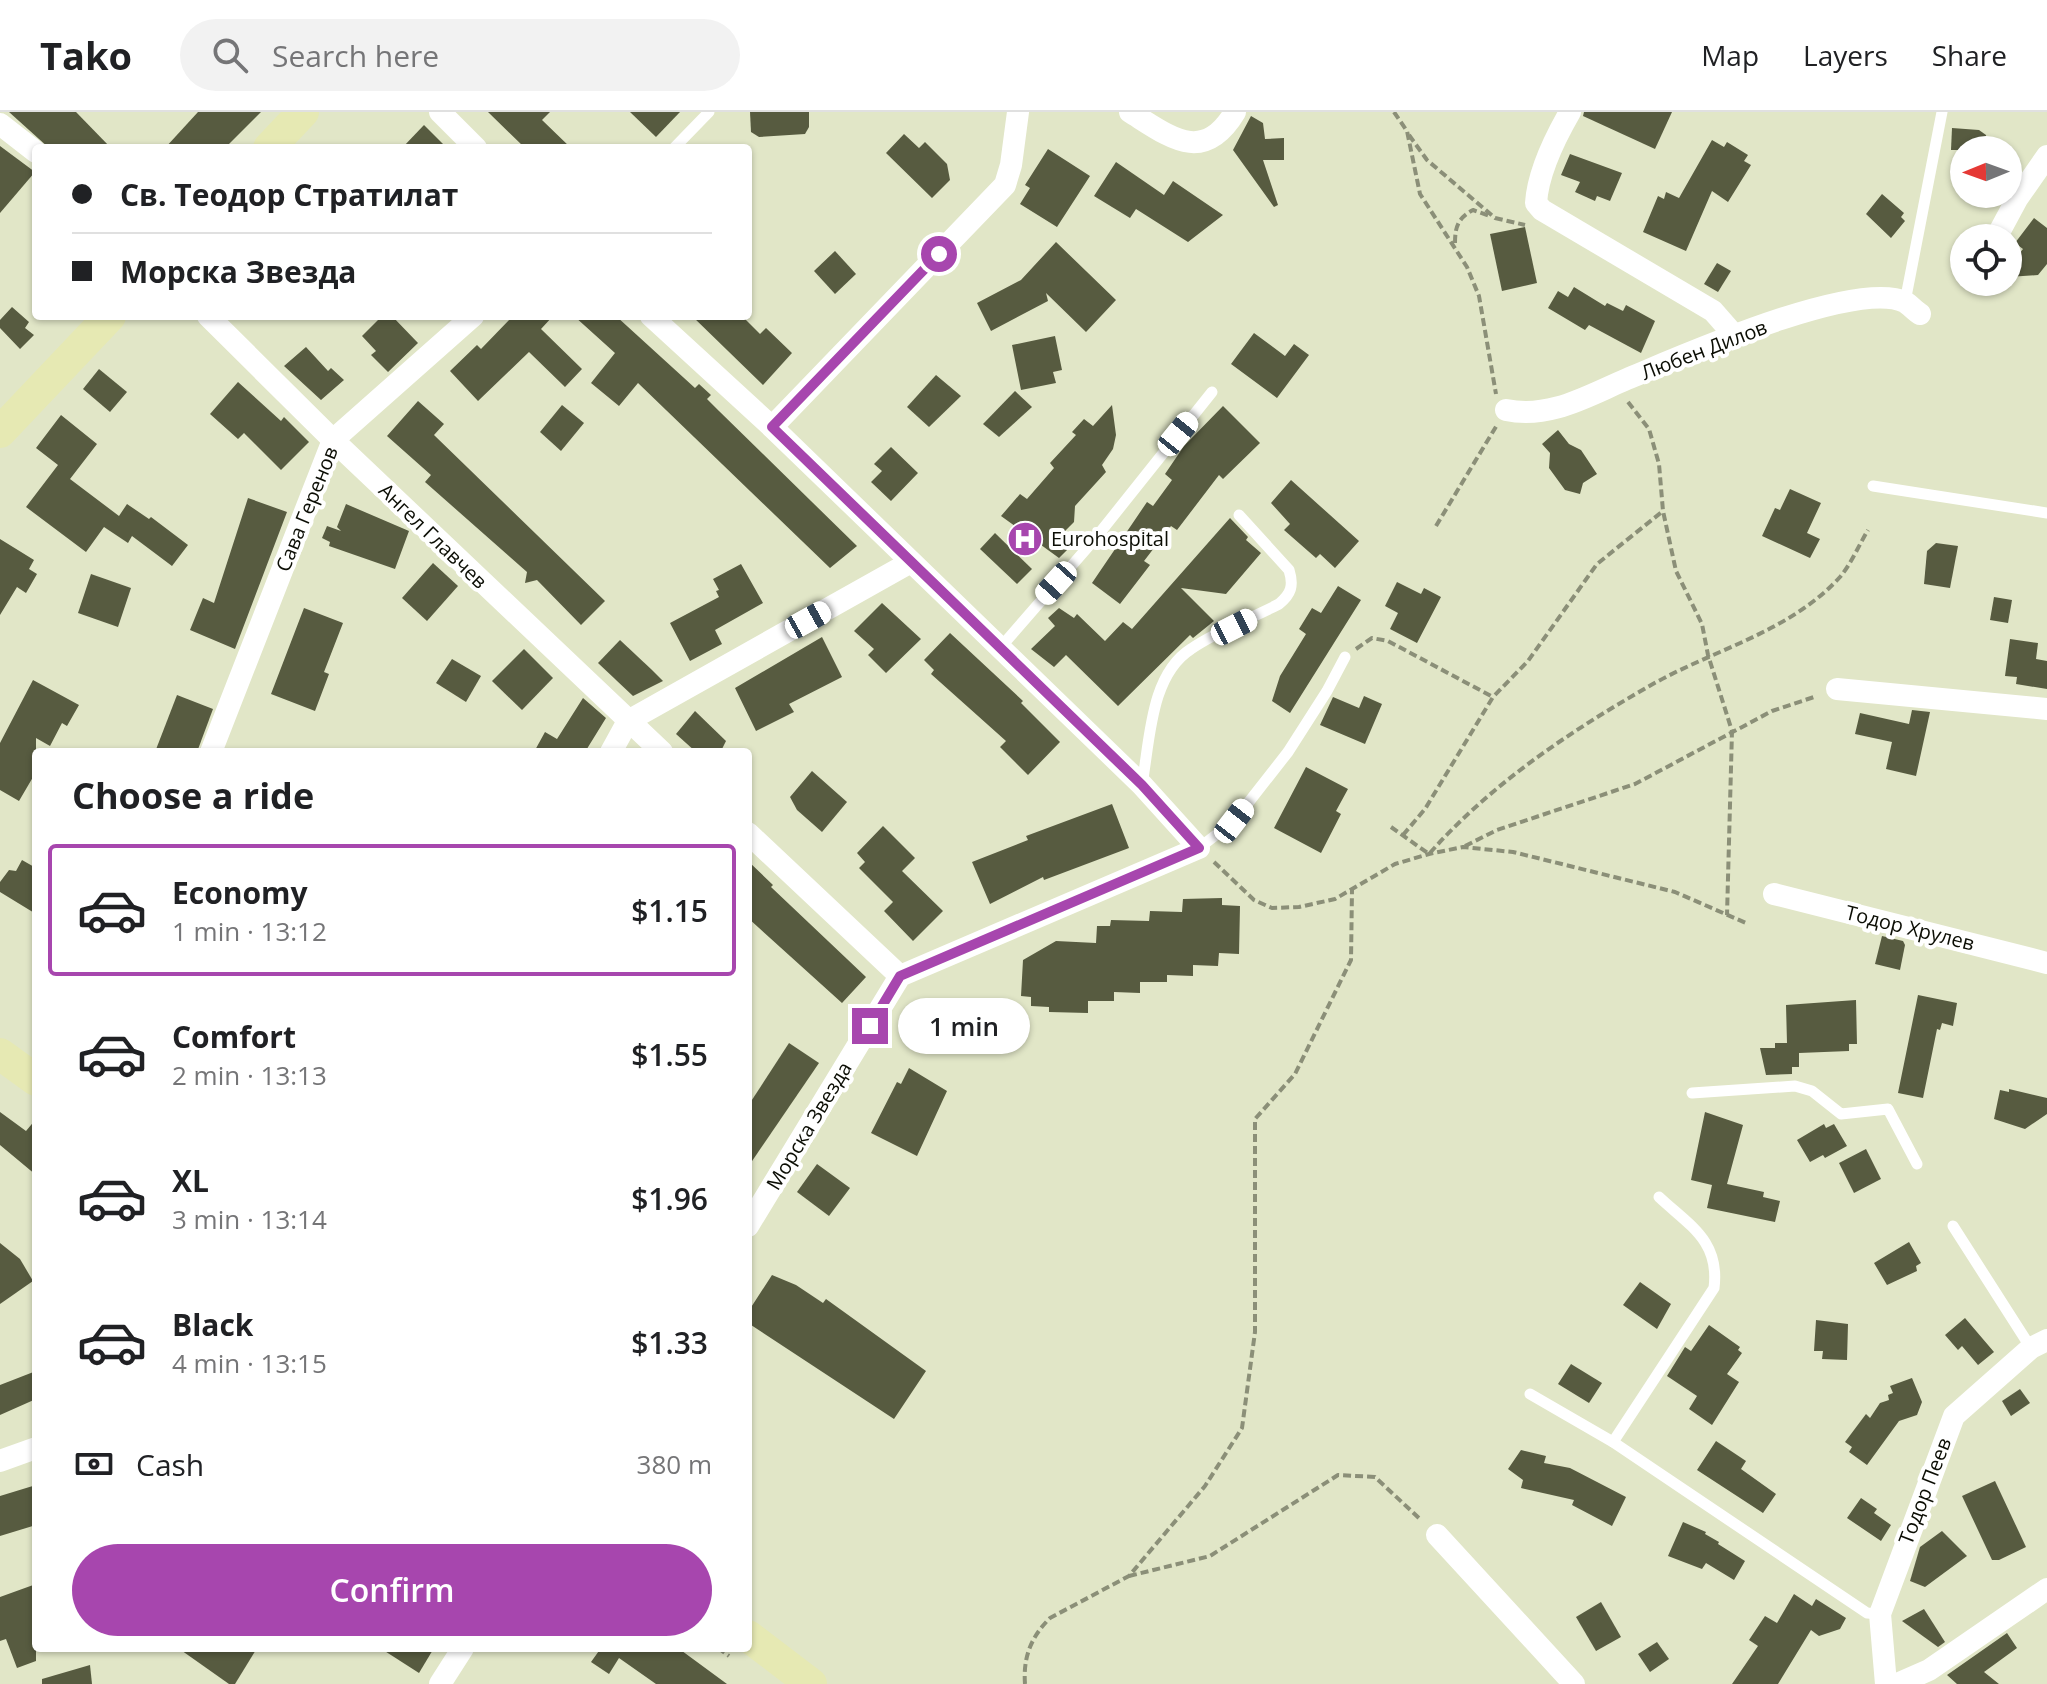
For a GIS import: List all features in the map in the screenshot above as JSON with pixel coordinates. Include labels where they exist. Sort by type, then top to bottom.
[{"type":"street","points":[[273,144],[303,112]]},
{"type":"street","points":[[440,112],[472,144]]},
{"type":"street","points":[[772,427],[1005,185],[1018,112]]},
{"type":"street","points":[[1130,112],[1169,137],[1193,145],[1210,140],[1226,128],[1235,112]]},
{"type":"street","points":[[1570,112],[1558,134],[1537,190],[1536,203],[1542,210],[1713,311],[1734,335]]},
{"type":"street","points":[[0,124],[32,149]]},
{"type":"street","points":[[2004,224],[2047,156]]},
{"type":"street","name":"Любен Дилов","points":[[1506,410],[1526,414],[1564,407],[1734,335],[1849,300],[1873,298],[1912,308]]},
{"type":"street","points":[[0,432],[106,320]]},
{"type":"street","name":"Ангел Главчев","points":[[212,320],[333,440],[658,748]]},
{"type":"street","name":"Сава Геренов","points":[[213,748],[333,440],[468,320]]},
{"type":"street","points":[[655,320],[772,427],[1142,785],[1199,848],[900,976],[752,837]]},
{"type":"street","points":[[613,748],[628,721],[911,562]]},
{"type":"street","points":[[1837,689],[2047,709]]},
{"type":"street","name":"Тодор Хрулев","points":[[1774,894],[2047,963]]},
{"type":"street","name":"Морска Звезда","points":[[752,1219],[900,976]]},
{"type":"street","points":[[0,1054],[32,1077]]},
{"type":"street","name":"Тодор Пеев","points":[[1886,1684],[1880,1614],[1954,1416],[2039,1344]]},
{"type":"street","points":[[0,1461],[32,1449]]},
{"type":"street","points":[[1437,1535],[1574,1684]]},
{"type":"street","points":[[1897,1684],[1929,1670],[2047,1589]]},
{"type":"street","points":[[752,1639],[811,1684]]},
{"type":"street","points":[[440,1684],[460,1652]]},
{"type":"lane","points":[[678,144],[709,112]]},
{"type":"lane","points":[[1912,308],[1942,112]]},
{"type":"lane","points":[[1000,648],[1094,540],[1212,392]]},
{"type":"lane","points":[[1873,486],[2047,513]]},
{"type":"lane","points":[[1142,785],[1160,692],[1174,664],[1189,649],[1279,604],[1290,595],[1293,582],[1289,570],[1239,515]]},
{"type":"lane","points":[[1199,848],[1234,821],[1288,752],[1345,657]]},
{"type":"lane","points":[[1692,1093],[1795,1086],[1812,1091],[1841,1114],[1888,1109],[1917,1164]]},
{"type":"lane","points":[[1613,1442],[1714,1288],[1717,1271],[1712,1250],[1705,1239],[1659,1197]]},
{"type":"lane","points":[[1953,1226],[2039,1344]]},
{"type":"lane","points":[[1530,1394],[1613,1442],[1867,1613],[1880,1614]]},
{"type":"path","points":[[1394,112],[1400,115],[1427,160],[1495,218]]},
{"type":"path","points":[[1407,131],[1420,194],[1455,245],[1479,296],[1491,381],[1506,410],[1436,526]]},
{"type":"path","points":[[1455,245],[1455,230],[1462,216],[1473,210],[1531,227]]},
{"type":"path","points":[[1615,384],[1649,429],[1659,464],[1663,511],[1676,571],[1702,624],[1708,655],[1732,731],[1727,915]]},
{"type":"path","points":[[1403,835],[1425,809],[1493,697],[1528,661],[1597,564],[1663,511]]},
{"type":"path","points":[[1429,854],[1455,825],[1516,771],[1646,688],[1708,655],[1755,638],[1804,609],[1841,575],[1868,530]]},
{"type":"path","points":[[1345,657],[1372,638],[1388,641],[1493,697]]},
{"type":"path","points":[[1199,848],[1254,900],[1272,908],[1299,907],[1335,899],[1395,864],[1463,847],[1497,830],[1635,784],[1772,711],[1837,689]]},
{"type":"path","points":[[1391,827],[1429,854]]},
{"type":"path","points":[[1463,847],[1513,852],[1675,892],[1746,923]]},
{"type":"path","points":[[1129,1576],[1205,1486],[1242,1428],[1255,1332],[1255,1119],[1295,1074],[1351,960],[1352,890]]},
{"type":"path","points":[[1025,1684],[1026,1656],[1042,1626],[1061,1611],[1129,1576],[1210,1556],[1338,1475],[1375,1477],[1437,1535]]},
{"type":"building","points":[[9,112],[76,112],[107,144],[45,144]]},
{"type":"building","points":[[198,112],[261,112],[229,144],[169,144]]},
{"type":"building","points":[[488,112],[550,112],[542,120],[567,144],[521,144]]},
{"type":"building","points":[[630,112],[680,112],[656,137]]},
{"type":"building","points":[[750,112],[809,112],[809,127],[805,134],[759,137],[751,132]]},
{"type":"building","points":[[1584,112],[1672,112],[1655,149],[1583,116]]},
{"type":"building","points":[[1251,116],[1263,123],[1265,139],[1284,138],[1284,160],[1263,160],[1278,205],[1274,207],[1233,150]]},
{"type":"building","points":[[424,125],[443,144],[406,144]]},
{"type":"building","points":[[1952,128],[1979,130],[1986,136],[1952,136]]},
{"type":"building","points":[[904,134],[919,148],[925,142],[947,164],[950,180],[932,198],[886,153]]},
{"type":"building","points":[[1712,140],[1724,147],[1727,142],[1748,155],[1744,161],[1751,165],[1728,202],[1712,191],[1686,251],[1643,232],[1658,196],[1664,199],[1666,192],[1679,198]]},
{"type":"building","points":[[0,146],[32,170],[32,176],[0,213]]},
{"type":"building","points":[[1048,149],[1090,176],[1057,227],[1020,204],[1030,188],[1025,185]]},
{"type":"building","points":[[1570,154],[1622,173],[1610,201],[1597,196],[1595,201],[1575,192],[1580,182],[1561,175]]},
{"type":"building","points":[[1116,162],[1164,195],[1173,181],[1223,215],[1188,242],[1136,209],[1130,218],[1094,196]]},
{"type":"building","points":[[1882,194],[1904,213],[1901,217],[1905,221],[1891,238],[1866,214]]},
{"type":"building","points":[[2034,218],[2047,228],[2047,264],[2038,275],[2022,276],[2022,234]]},
{"type":"building","points":[[1525,227],[1537,283],[1502,291],[1490,234]]},
{"type":"building","points":[[1056,242],[1116,300],[1086,332],[1046,293],[1048,301],[991,331],[977,303],[1021,280]]},
{"type":"building","points":[[835,251],[856,274],[835,294],[814,271]]},
{"type":"building","points":[[1717,263],[1731,271],[1718,292],[1704,284]]},
{"type":"building","points":[[1574,287],[1605,306],[1607,303],[1623,311],[1626,305],[1655,321],[1641,353],[1589,325],[1585,330],[1548,308],[1558,291],[1568,297]]},
{"type":"building","points":[[12,307],[29,322],[25,328],[34,335],[20,349],[0,328],[0,320]]},
{"type":"building","points":[[378,320],[396,320],[418,343],[388,372],[371,355],[376,351],[362,336]]},
{"type":"building","points":[[509,320],[549,320],[541,329],[582,369],[565,387],[529,352],[478,401],[450,371],[477,345],[481,349]]},
{"type":"building","points":[[578,320],[620,320],[695,388],[699,384],[711,395],[707,399],[857,546],[830,568],[638,383],[619,406],[591,383],[615,353]]},
{"type":"building","points":[[696,320],[746,320],[760,334],[766,328],[792,353],[763,385]]},
{"type":"building","points":[[1254,333],[1285,356],[1294,344],[1309,355],[1277,398],[1231,364]]},
{"type":"building","points":[[1055,336],[1062,370],[1053,372],[1056,383],[1021,390],[1012,345]]},
{"type":"building","points":[[306,347],[328,371],[331,368],[344,380],[321,400],[284,366]]},
{"type":"building","points":[[99,369],[127,392],[110,412],[83,389]]},
{"type":"building","points":[[936,375],[961,396],[929,427],[907,407]]},
{"type":"building","points":[[238,382],[281,421],[284,417],[309,442],[281,470],[244,433],[238,439],[210,414]]},
{"type":"building","points":[[1015,391],[1032,407],[999,437],[983,424]]},
{"type":"building","points":[[418,401],[444,424],[434,435],[605,601],[581,625],[537,580],[525,583],[527,572],[425,482],[431,475],[387,436]]},
{"type":"building","points":[[562,405],[584,423],[561,451],[540,432]]},
{"type":"building","points":[[1112,405],[1116,435],[1113,449],[1102,465],[1106,472],[1075,506],[1074,522],[1060,536],[1071,546],[1059,558],[1001,516],[1020,494],[1027,499],[1054,468],[1050,463],[1076,435],[1072,432],[1084,419],[1093,426]]},
{"type":"building","points":[[1223,406],[1260,443],[1223,479],[1219,475],[1177,530],[1171,526],[1144,561],[1150,565],[1120,604],[1092,583],[1147,502],[1153,506],[1172,480],[1165,474],[1184,446]]},
{"type":"building","points":[[61,415],[97,444],[70,479],[119,516],[127,504],[149,519],[151,517],[188,545],[172,566],[132,536],[128,543],[104,527],[86,552],[26,507],[58,465],[36,448]]},
{"type":"building","points":[[1558,430],[1569,444],[1581,450],[1597,474],[1583,483],[1580,494],[1565,490],[1549,468],[1550,453],[1542,444]]},
{"type":"building","points":[[891,447],[918,473],[891,501],[871,482],[882,471],[874,464]]},
{"type":"building","points":[[1291,480],[1359,541],[1335,568],[1320,554],[1316,558],[1284,530],[1290,524],[1271,503]]},
{"type":"building","points":[[1790,489],[1821,503],[1807,533],[1820,539],[1810,558],[1762,536],[1775,508],[1780,510]]},
{"type":"building","points":[[248,498],[287,512],[235,649],[190,630],[203,598],[214,603]]},
{"type":"building","points":[[346,504],[409,531],[395,569],[329,546],[330,542],[322,538],[327,526],[341,531],[337,527]]},
{"type":"building","points":[[1230,518],[1248,537],[1246,540],[1261,553],[1226,594],[1181,588],[1214,621],[1193,638],[1190,635],[1118,706],[1066,655],[1054,667],[1031,649],[1055,626],[1048,618],[1059,608],[1074,618],[1077,614],[1105,641],[1123,622],[1132,629]]},
{"type":"building","points":[[995,533],[1032,569],[1017,584],[980,549]]},
{"type":"building","points":[[0,539],[34,560],[29,569],[37,574],[26,593],[17,587],[0,615]]},
{"type":"building","points":[[1936,543],[1958,546],[1950,588],[1924,584],[1927,551]]},
{"type":"building","points":[[433,563],[458,586],[427,621],[402,598]]},
{"type":"building","points":[[741,564],[763,603],[715,630],[722,644],[690,661],[670,623],[719,597],[713,579]]},
{"type":"building","points":[[91,574],[131,588],[118,627],[78,613]]},
{"type":"building","points":[[1397,582],[1421,594],[1424,588],[1441,597],[1417,643],[1390,629],[1398,613],[1385,606]]},
{"type":"building","points":[[1338,586],[1361,600],[1290,713],[1272,701],[1280,676],[1306,634],[1299,629],[1312,608],[1321,613]]},
{"type":"building","points":[[1994,597],[2012,600],[2008,623],[1990,620]]},
{"type":"building","points":[[882,603],[921,639],[886,673],[868,655],[874,649],[854,631]]},
{"type":"building","points":[[304,608],[343,623],[324,672],[329,674],[315,711],[271,694]]},
{"type":"building","points":[[950,633],[1023,701],[1021,703],[1060,742],[1028,775],[1000,747],[1006,741],[931,674],[934,670],[924,660]]},
{"type":"building","points":[[822,637],[842,677],[789,704],[794,712],[756,731],[735,688]]},
{"type":"building","points":[[2010,639],[2038,643],[2036,659],[2047,661],[2047,689],[2016,684],[2017,677],[2005,676]]},
{"type":"building","points":[[620,640],[663,681],[633,696],[598,663]]},
{"type":"building","points":[[524,649],[553,678],[522,710],[492,681]]},
{"type":"building","points":[[452,659],[481,676],[466,702],[436,683]]},
{"type":"building","points":[[33,680],[79,705],[67,726],[62,723],[50,746],[36,738],[36,748],[32,748],[32,779],[19,801],[0,790],[0,743]]},
{"type":"building","points":[[177,695],[213,709],[198,748],[157,748]]},
{"type":"building","points":[[1364,696],[1382,704],[1365,744],[1320,725],[1333,697],[1359,708]]},
{"type":"building","points":[[583,698],[606,718],[587,748],[536,748],[545,732],[557,739]]},
{"type":"building","points":[[1912,710],[1930,712],[1916,776],[1886,769],[1892,742],[1855,734],[1860,713],[1909,724]]},
{"type":"building","points":[[695,711],[726,741],[722,748],[692,748],[676,734]]},
{"type":"building","points":[[1306,767],[1348,789],[1336,811],[1341,814],[1321,853],[1274,828]]},
{"type":"building","points":[[812,771],[847,802],[822,832],[797,810],[790,797]]},
{"type":"building","points":[[1112,804],[1129,848],[1044,880],[1043,877],[990,904],[972,862],[1028,840],[1026,836]]},
{"type":"building","points":[[883,826],[915,858],[902,871],[943,911],[913,941],[884,911],[893,902],[859,868],[865,862],[857,853]]},
{"type":"building","points":[[22,860],[32,866],[32,912],[0,892],[0,882],[9,870],[16,871]]},
{"type":"building","points":[[752,865],[773,885],[771,887],[866,977],[842,1003],[752,922]]},
{"type":"building","points":[[1222,898],[1222,905],[1240,906],[1239,954],[1219,953],[1218,966],[1193,965],[1193,976],[1167,975],[1167,982],[1140,982],[1140,993],[1114,992],[1114,1001],[1088,1001],[1088,1013],[1049,1012],[1049,1007],[1031,1006],[1031,997],[1021,996],[1023,960],[1056,941],[1096,943],[1097,926],[1110,926],[1111,920],[1149,921],[1150,911],[1182,912],[1183,899]]},
{"type":"building","points":[[1882,936],[1903,941],[1905,945],[1900,970],[1875,964]]},
{"type":"building","points":[[1918,995],[1957,1003],[1953,1026],[1942,1023],[1940,1030],[1937,1029],[1923,1098],[1898,1093]]},
{"type":"building","points":[[1856,1000],[1857,1044],[1849,1044],[1849,1051],[1799,1053],[1799,1067],[1792,1067],[1792,1074],[1766,1075],[1760,1048],[1775,1048],[1775,1043],[1787,1043],[1786,1005]]},
{"type":"building","points":[[789,1043],[819,1063],[752,1161],[752,1100]]},
{"type":"building","points":[[909,1068],[947,1091],[917,1156],[871,1133],[897,1082],[901,1084]]},
{"type":"building","points":[[2009,1089],[2047,1098],[2047,1114],[2025,1129],[1994,1119],[2000,1090],[2009,1092]]},
{"type":"building","points":[[0,1112],[26,1131],[32,1124],[32,1172],[0,1145]]},
{"type":"building","points":[[1705,1112],[1743,1125],[1727,1184],[1764,1192],[1763,1197],[1780,1201],[1775,1222],[1707,1208],[1712,1185],[1691,1180]]},
{"type":"building","points":[[1824,1124],[1826,1128],[1834,1124],[1847,1146],[1810,1162],[1797,1140]]},
{"type":"building","points":[[1866,1149],[1881,1179],[1854,1193],[1839,1163]]},
{"type":"building","points":[[817,1164],[850,1188],[829,1216],[797,1192]]},
{"type":"building","points":[[1909,1242],[1921,1263],[1916,1266],[1917,1271],[1887,1285],[1874,1263]]},
{"type":"building","points":[[0,1243],[20,1259],[32,1282],[0,1304]]},
{"type":"building","points":[[772,1275],[796,1285],[823,1303],[826,1299],[926,1371],[894,1419],[752,1326],[752,1306]]},
{"type":"building","points":[[1640,1282],[1671,1304],[1657,1329],[1623,1305]]},
{"type":"building","points":[[1965,1318],[1994,1352],[1978,1365],[1962,1346],[1958,1350],[1945,1335]]},
{"type":"building","points":[[1816,1320],[1848,1324],[1847,1360],[1822,1359],[1823,1351],[1814,1351]]},
{"type":"building","points":[[1709,1325],[1740,1347],[1738,1350],[1742,1353],[1727,1374],[1739,1382],[1712,1425],[1689,1409],[1697,1396],[1667,1376],[1685,1347],[1691,1351]]},
{"type":"building","points":[[1571,1364],[1602,1383],[1589,1403],[1558,1384]]},
{"type":"building","points":[[32,1373],[32,1401],[0,1415],[0,1385]]},
{"type":"building","points":[[1912,1378],[1922,1402],[1917,1415],[1899,1421],[1867,1465],[1849,1452],[1852,1447],[1845,1442],[1866,1414],[1870,1418],[1880,1403],[1889,1400],[1888,1395],[1893,1393],[1890,1386]]},
{"type":"building","points":[[2020,1389],[2030,1403],[2011,1416],[2002,1401]]},
{"type":"building","points":[[1716,1441],[1746,1461],[1741,1469],[1776,1494],[1763,1513],[1697,1470]]},
{"type":"building","points":[[1521,1450],[1546,1456],[1544,1463],[1570,1468],[1626,1497],[1612,1526],[1572,1505],[1574,1500],[1521,1488],[1523,1480],[1508,1469]]},
{"type":"building","points":[[1995,1481],[2026,1547],[1999,1560],[1992,1560],[1962,1496]]},
{"type":"building","points":[[32,1486],[32,1526],[0,1536],[0,1496]]},
{"type":"building","points":[[1861,1498],[1877,1509],[1874,1513],[1891,1525],[1881,1541],[1847,1518]]},
{"type":"building","points":[[1683,1522],[1706,1532],[1718,1544],[1745,1561],[1734,1580],[1706,1563],[1702,1569],[1668,1556]]},
{"type":"building","points":[[1942,1531],[1967,1556],[1925,1587],[1910,1581],[1920,1547]]},
{"type":"building","points":[[32,1585],[32,1652],[36,1652],[36,1661],[17,1668],[6,1639],[0,1641],[0,1597]]},
{"type":"building","points":[[1794,1594],[1812,1606],[1816,1599],[1846,1618],[1840,1629],[1819,1636],[1811,1630],[1778,1684],[1732,1684],[1758,1646],[1749,1640],[1765,1616],[1777,1623]]},
{"type":"building","points":[[1601,1602],[1621,1637],[1596,1651],[1576,1617]]},
{"type":"building","points":[[1924,1609],[1945,1642],[1938,1647],[1902,1621]]},
{"type":"building","points":[[2007,1633],[2017,1648],[1984,1672],[1999,1684],[1957,1684],[1947,1675]]},
{"type":"building","points":[[1657,1642],[1669,1659],[1650,1672],[1638,1654]]},
{"type":"building","points":[[184,1652],[255,1652],[235,1684],[229,1684]]},
{"type":"building","points":[[386,1652],[432,1652],[419,1673]]},
{"type":"building","points":[[598,1652],[683,1652],[727,1684],[656,1684],[619,1658],[609,1674],[591,1662]]},
{"type":"building","points":[[90,1665],[92,1684],[42,1684],[42,1679]]},
{"type":"place","name":"Eurohospital","points":[[1025,539]]},
{"type":"route","points":[[870,1026],[900,976],[1199,848],[1142,785],[772,427],[939,254]]}]
